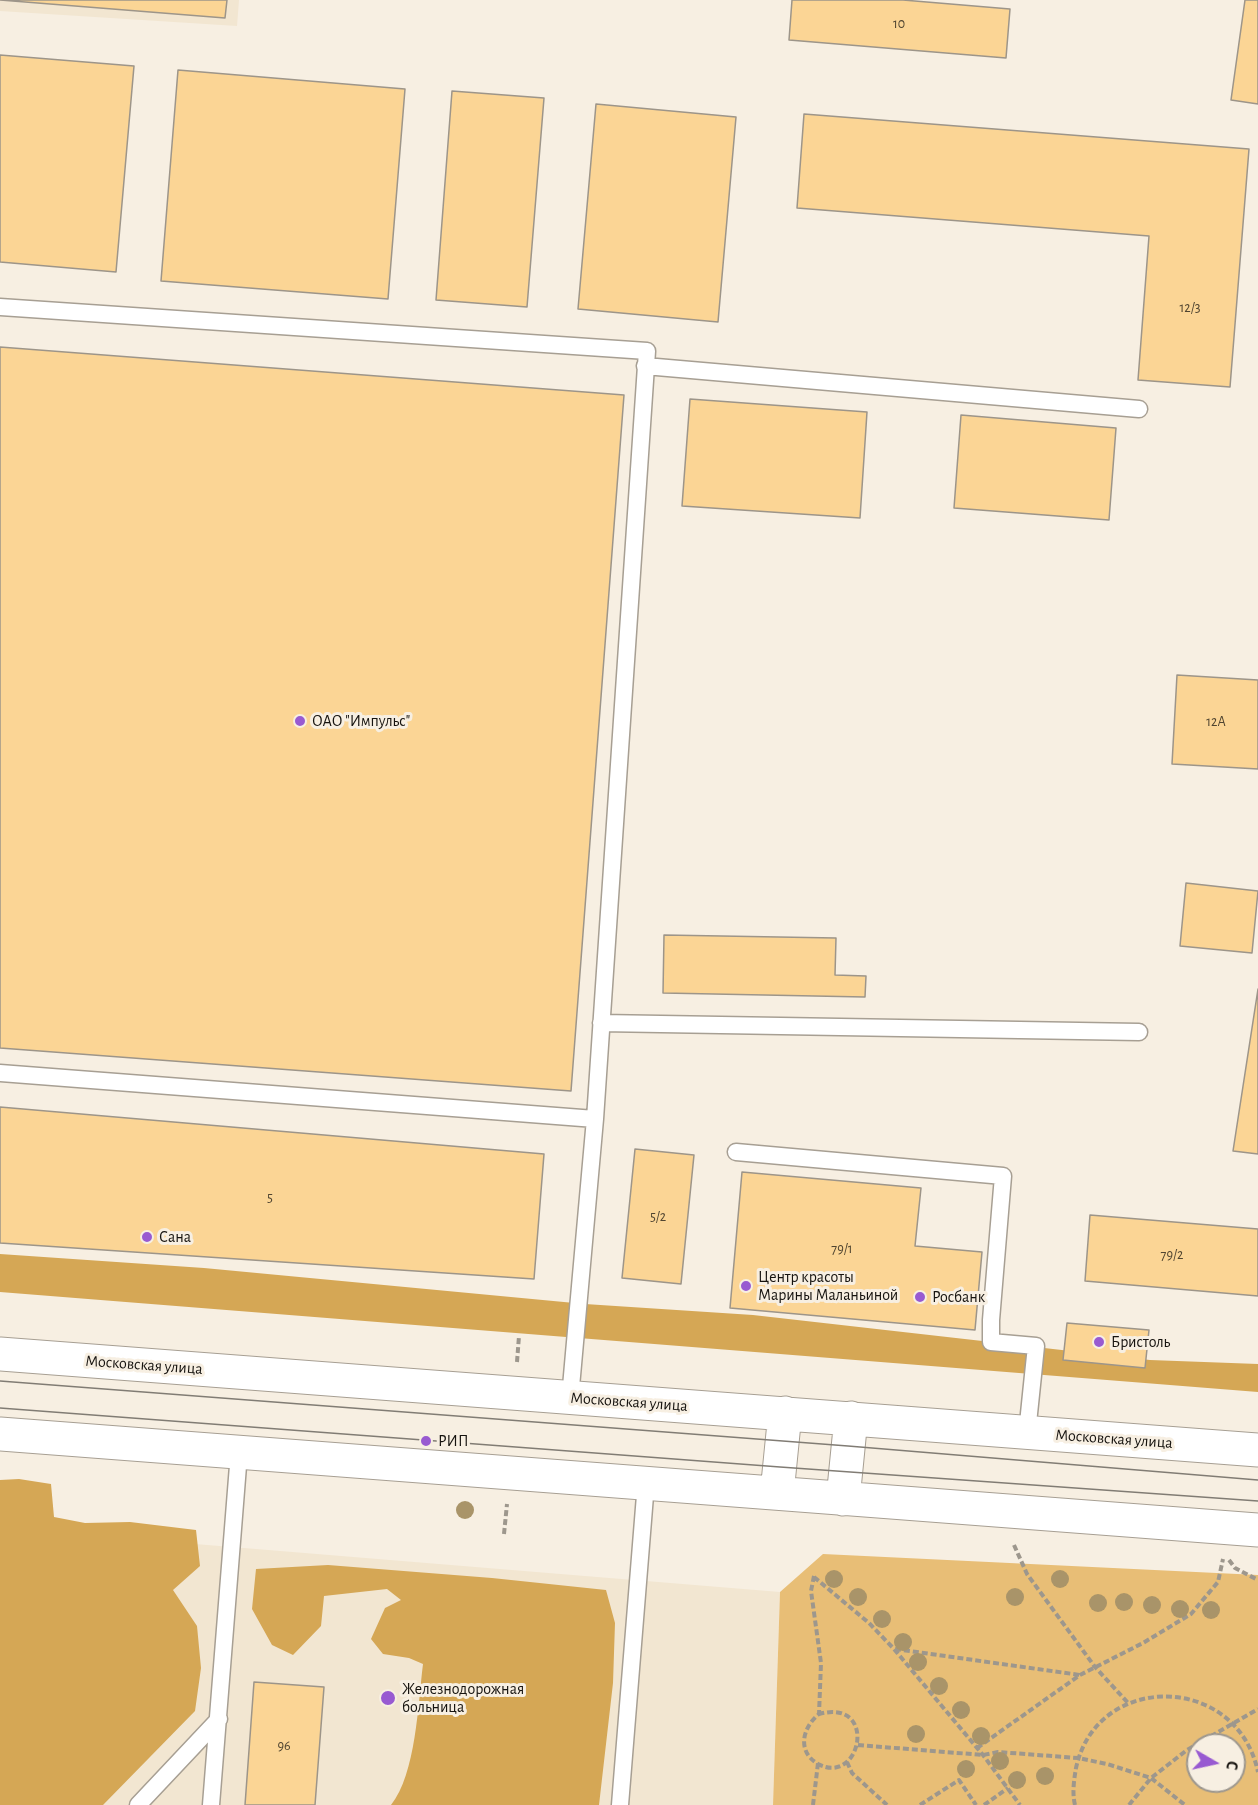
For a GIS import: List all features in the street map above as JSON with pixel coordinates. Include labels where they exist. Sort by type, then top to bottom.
[{"type":"street","name":"Московская улица","points":[[0,1354],[1258,1450]]},
{"type":"street","points":[[777,1493],[785,1413]]},
{"type":"street","points":[[843,1498],[851,1418]]},
{"type":"street","points":[[0,1434],[1258,1530]]},
{"type":"lane","points":[[0,307],[647,351],[595,1119],[570,1398]]},
{"type":"lane","points":[[645,366],[1139,408]]},
{"type":"lane","points":[[601,1023],[1139,1032]]},
{"type":"lane","points":[[0,1073],[595,1119]]},
{"type":"lane","points":[[736,1152],[1003,1176],[991,1342],[1035,1346],[1027,1432]]},
{"type":"lane","points":[[211,1805],[239,1453]]},
{"type":"lane","points":[[620,1805],[646,1484]]},
{"type":"lane","points":[[138,1805],[219,1719]]},
{"type":"path","points":[[515,1393],[519,1336]]},
{"type":"path","points":[[504,1534],[510,1473]]},
{"type":"path","points":[[1011,1539],[1027,1574],[1095,1667],[1129,1704]]},
{"type":"path","points":[[977,1748],[1080,1675],[1143,1643],[1191,1614],[1218,1582],[1224,1554],[1235,1568],[1258,1580]]},
{"type":"path","points":[[819,1714],[821,1663],[811,1591],[814,1576],[869,1623],[894,1649],[977,1748],[1020,1805]]},
{"type":"path","points":[[894,1649],[1080,1675]]},
{"type":"path","points":[[1075,1805],[1074,1780],[1078,1758],[1087,1741],[1100,1724],[1116,1711],[1129,1704],[1156,1696],[1177,1696],[1198,1701],[1217,1710],[1246,1740],[1258,1772]]},
{"type":"path","points":[[1129,1805],[1151,1778],[1187,1750],[1258,1709]]},
{"type":"path","points":[[829,1711],[839,1712],[855,1725],[859,1735],[858,1745],[854,1755],[847,1762],[827,1767],[818,1764],[809,1755],[804,1744],[804,1732],[819,1714],[829,1711]]},
{"type":"path","points":[[858,1745],[982,1755],[998,1752],[1078,1758],[1107,1764],[1151,1778],[1185,1805]]},
{"type":"path","points":[[847,1762],[852,1773],[886,1805]]},
{"type":"path","points":[[813,1805],[818,1764]]},
{"type":"path","points":[[920,1805],[959,1780],[976,1805]]},
{"type":"path","points":[[984,1805],[1008,1788]]},
{"type":"shaded area","points":[[0,0],[239,0],[237,26],[0,11]]},
{"type":"shaded area","points":[[0,1254],[204,1268],[585,1304],[753,1315],[1150,1360],[1258,1364],[1258,1392],[0,1292]]},
{"type":"shaded area","points":[[19,1479],[51,1484],[54,1517],[85,1523],[130,1522],[196,1530],[200,1566],[173,1590],[197,1626],[201,1668],[195,1711],[103,1805],[0,1805],[0,1480]]},
{"type":"shaded area","name":"Железнодорожная больница","points":[[0,1528],[780,1592],[773,1805],[0,1805]]},
{"type":"shaded area","points":[[823,1554],[1258,1575],[1258,1805],[773,1805],[780,1592]]},
{"type":"shaded area","points":[[328,1565],[606,1590],[615,1623],[613,1683],[599,1805],[391,1805],[406,1776],[411,1757],[423,1664],[409,1658],[383,1654],[371,1639],[385,1608],[401,1600],[387,1589],[324,1596],[321,1626],[293,1655],[272,1645],[252,1609],[256,1569]]},
{"type":"building","points":[[0,0],[227,0],[225,18]]},
{"type":"building","points":[[792,0],[903,0],[1010,9],[1006,58],[789,40]]},
{"type":"building","points":[[1245,0],[1258,0],[1258,104],[1231,100]]},
{"type":"building","points":[[0,55],[134,66],[116,272],[0,262]]},
{"type":"building","points":[[178,70],[405,89],[388,299],[161,281]]},
{"type":"building","points":[[452,91],[544,98],[527,307],[436,300]]},
{"type":"building","points":[[596,104],[736,117],[718,322],[578,309]]},
{"type":"building","points":[[804,114],[1249,149],[1230,387],[1138,380],[1149,236],[797,208]]},
{"type":"building","name":"ОАО \"Импульс\"","points":[[0,347],[624,395],[571,1091],[0,1048]]},
{"type":"building","points":[[690,399],[867,412],[860,518],[682,506]]},
{"type":"building","points":[[961,415],[1116,428],[1109,520],[954,508]]},
{"type":"building","points":[[1177,675],[1258,680],[1258,769],[1172,764]]},
{"type":"building","points":[[1186,883],[1258,891],[1252,953],[1180,946]]},
{"type":"building","points":[[664,935],[836,938],[835,975],[866,976],[865,997],[663,993]]},
{"type":"building","points":[[1258,989],[1258,1154],[1233,1151]]},
{"type":"building","points":[[0,1107],[544,1154],[534,1279],[0,1243]]},
{"type":"building","points":[[635,1149],[694,1155],[681,1284],[622,1278]]},
{"type":"building","points":[[742,1172],[921,1188],[915,1246],[982,1252],[975,1330],[730,1308]]},
{"type":"building","points":[[1090,1215],[1258,1229],[1258,1296],[1085,1281]]},
{"type":"building","points":[[1067,1323],[1149,1330],[1145,1368],[1063,1360]]},
{"type":"building","points":[[254,1682],[324,1687],[315,1805],[245,1805]]},
{"type":"tram line","points":[[0,1381],[1258,1480]]},
{"type":"tram line","points":[[0,1408],[1258,1501]]},
{"type":"place","name":"ОАО \"Импульс\"","points":[[300,721]]},
{"type":"place","name":"Сана","points":[[147,1237]]},
{"type":"place","name":"Центр красоты Марины Маланьиной","points":[[746,1286]]},
{"type":"place","name":"Росбанк","points":[[920,1297]]},
{"type":"place","name":"Бристоль","points":[[1099,1342]]},
{"type":"place","name":"РИП","points":[[426,1441]]},
{"type":"place","name":"Железнодорожная больница","points":[[388,1698]]}]
